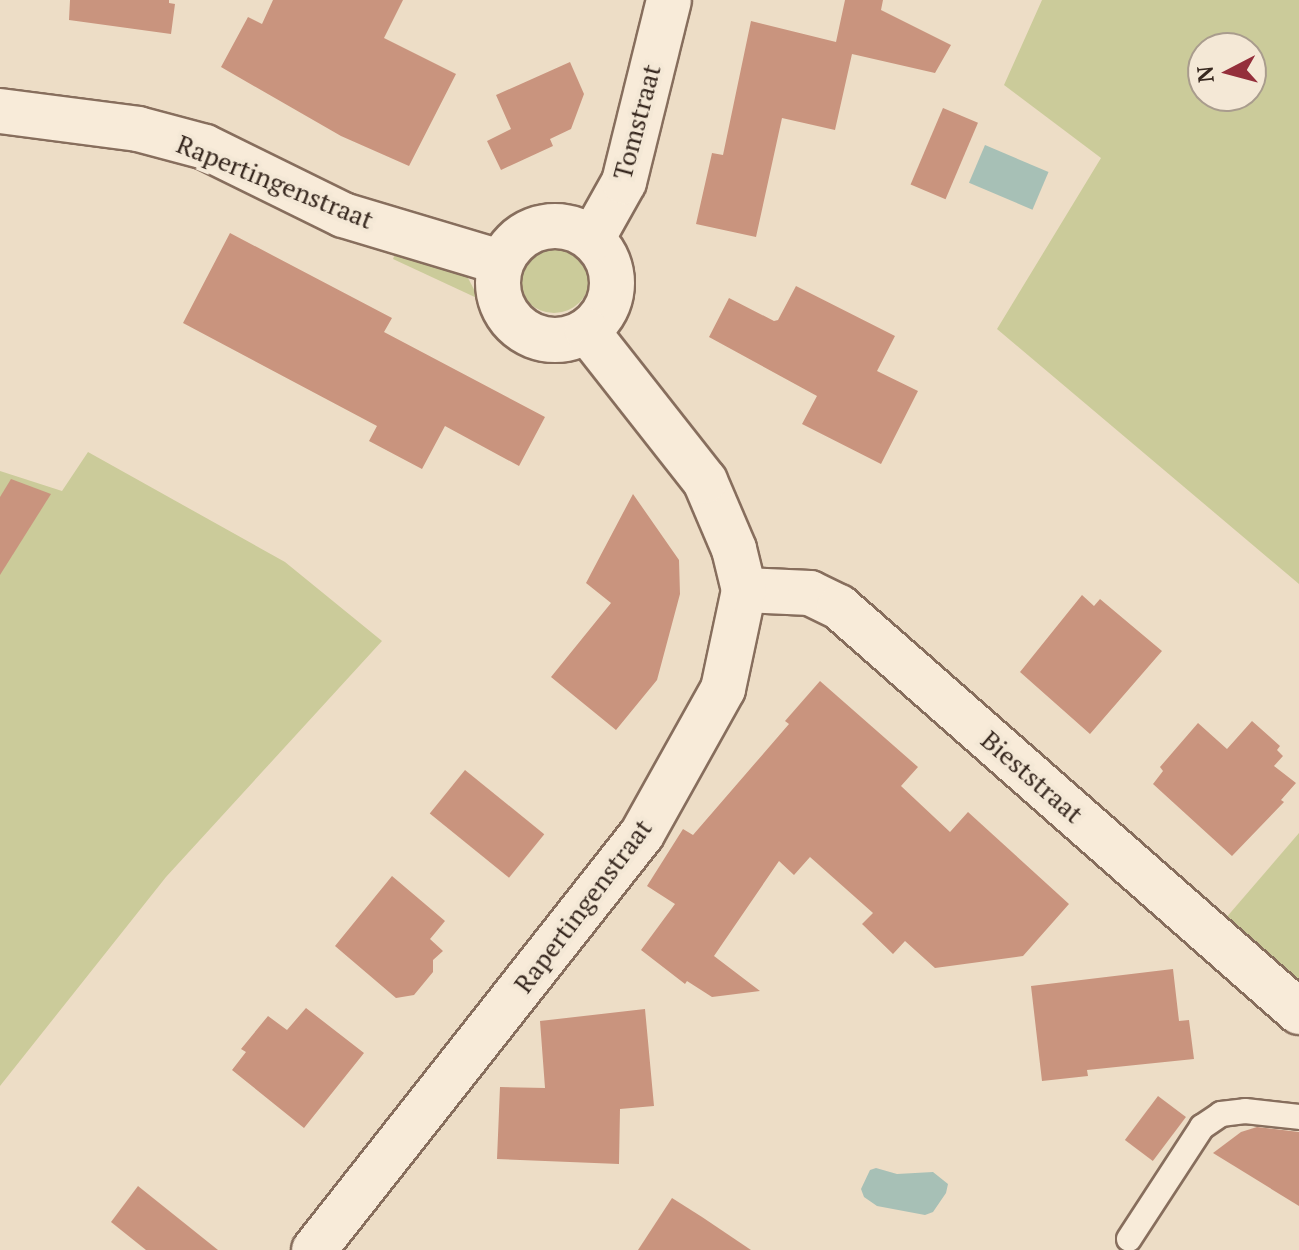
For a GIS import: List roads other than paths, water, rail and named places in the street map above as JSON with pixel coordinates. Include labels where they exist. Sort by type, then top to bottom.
[{"type":"street","name":"Tomstraat","points":[[592,239],[624,182],[669,0]]},
{"type":"street","name":"Rapertingenstraat","points":[[0,111],[138,129],[205,147],[343,215],[500,262]]},
{"type":"street","points":[[565,227],[592,239],[604,253],[611,272],[612,288],[602,317],[587,331],[570,339],[551,341],[524,332],[506,314],[498,293],[500,262],[516,241],[535,229],[565,227]]},
{"type":"street","name":"Rapertingenstraat","points":[[322,1247],[642,834],[723,689],[744,590],[734,549],[705,481],[587,331]]},
{"type":"street","name":"Bieststraat","points":[[744,590],[810,593],[839,607],[1299,1012]]},
{"type":"lane","points":[[1130,1245],[1202,1127],[1221,1114],[1245,1111],[1299,1117]]}]
